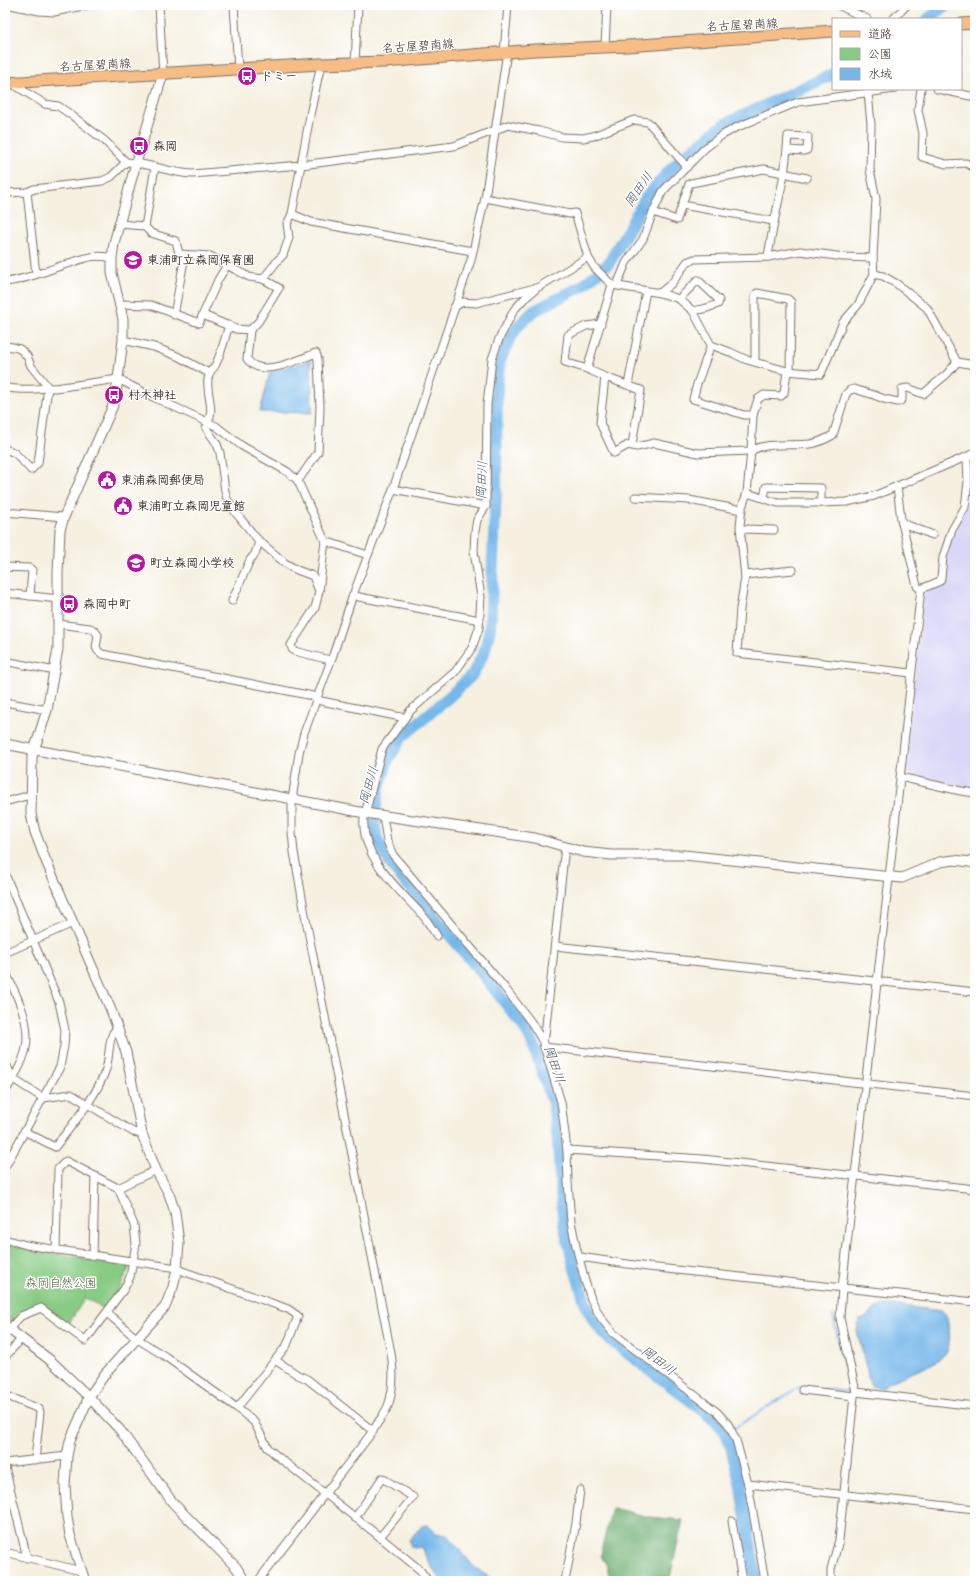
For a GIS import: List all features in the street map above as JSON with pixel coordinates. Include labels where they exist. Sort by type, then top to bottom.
[{"type":"main road","points":[[962,24],[975,24]]},
{"type":"main road","name":"名古屋碧南線","points":[[7,83],[321,64],[392,62],[506,52],[605,47],[832,31]]},
{"type":"street","points":[[11,5],[39,12],[54,12],[87,5]]},
{"type":"street","points":[[85,1581],[70,1535],[67,1517],[65,1485],[67,1456],[70,1441],[89,1397],[105,1374],[165,1307],[173,1287],[177,1268],[179,1243],[175,1212],[169,1194],[156,1170],[142,1134],[126,1052],[111,1010],[34,832],[30,814],[30,795],[34,750],[47,710],[58,649],[60,530],[64,517],[112,408],[116,394],[123,340],[123,319],[112,273],[112,258],[131,162],[163,74],[159,5]]},
{"type":"street","points":[[234,5],[238,69]]},
{"type":"street","points":[[355,63],[358,5]]},
{"type":"street","points":[[258,1581],[325,1494],[388,1407],[393,1382],[393,1368],[370,1240],[306,920],[294,852],[292,800],[300,748],[304,733],[353,595],[393,489],[471,260],[480,222],[495,129],[506,52],[508,5]]},
{"type":"street","points":[[605,47],[608,5]]},
{"type":"street","points":[[838,5],[865,18]]},
{"type":"street","points":[[894,18],[907,5]]},
{"type":"street","points":[[264,279],[283,255],[289,238],[287,224],[292,214],[321,64]]},
{"type":"street","points":[[7,83],[45,104],[58,106],[131,162],[180,173],[192,174],[301,165],[454,146],[508,125],[562,137],[583,138],[593,136],[634,120],[648,122],[687,166]]},
{"type":"street","points":[[587,368],[612,283],[643,239],[663,191],[704,149],[734,128],[798,102],[888,90]]},
{"type":"street","points":[[921,90],[918,110],[924,133],[922,157],[946,164],[966,163],[975,168]]},
{"type":"street","points":[[942,90],[975,97]]},
{"type":"street","points":[[484,198],[570,214],[575,212],[588,257],[594,267],[612,283],[679,298],[693,311],[711,345],[747,360],[789,372],[821,374],[843,322],[858,305],[874,274],[873,258],[876,199],[870,170],[871,124],[868,93]]},
{"type":"street","points":[[768,257],[773,221],[784,173],[786,150]]},
{"type":"street","points":[[5,193],[27,192],[34,189],[102,181],[111,177],[131,162]]},
{"type":"street","points":[[145,227],[155,167]]},
{"type":"street","points":[[653,212],[677,220],[689,184],[764,169],[807,178]]},
{"type":"street","points":[[27,192],[36,274]]},
{"type":"street","points":[[682,205],[773,221]]},
{"type":"street","points":[[292,214],[311,222],[472,251]]},
{"type":"street","points":[[119,224],[145,227],[151,233],[176,241],[179,254],[210,256],[249,277],[264,279],[279,288],[258,322],[250,330],[247,359],[251,364],[257,367],[268,368],[283,365],[316,353],[318,358],[320,408],[318,452],[298,481]]},
{"type":"street","points":[[660,293],[672,283],[687,262],[694,258],[768,257],[800,251],[844,257],[873,258]]},
{"type":"street","points":[[5,282],[36,274],[86,257],[102,255],[112,258]]},
{"type":"street","points":[[174,315],[185,255]]},
{"type":"street","points":[[437,936],[426,919],[385,875],[377,862],[365,835],[363,824],[365,813],[382,749],[417,704],[450,678],[462,663],[476,637],[480,620],[481,586],[474,551],[475,531],[477,520],[486,506],[487,405],[492,359],[499,339],[514,310],[537,288],[588,257]]},
{"type":"street","points":[[119,304],[151,305],[174,315],[199,323],[218,280],[228,265]]},
{"type":"street","points":[[874,274],[882,276],[897,284],[927,308],[957,362]]},
{"type":"street","points":[[679,298],[698,280],[718,300],[718,304],[693,311]]},
{"type":"street","points":[[454,307],[463,302],[476,303],[537,288]]},
{"type":"street","points":[[628,385],[646,291]]},
{"type":"street","points":[[755,362],[755,296],[758,293],[788,299],[791,302],[789,372],[784,393],[781,396],[764,395],[758,399],[753,415],[747,493],[742,510],[741,529],[745,575],[740,609],[737,653],[911,673]]},
{"type":"street","points":[[203,315],[236,329],[250,330]]},
{"type":"street","points":[[601,324],[586,326],[568,335],[565,362],[587,368],[605,377],[641,390],[632,445]]},
{"type":"street","points":[[207,425],[211,416],[207,388],[209,371],[216,365],[229,326]]},
{"type":"street","points":[[123,340],[154,347],[177,356],[209,373]]},
{"type":"street","points":[[711,345],[693,399],[744,415],[753,415]]},
{"type":"street","points":[[5,346],[14,346],[20,349],[27,356],[31,366],[48,387],[38,464],[31,470],[15,453],[5,449]]},
{"type":"street","points":[[957,362],[975,365]]},
{"type":"street","points":[[605,377],[600,423],[614,453],[628,445],[637,447],[654,443],[698,453],[751,451],[756,448],[781,445],[811,444],[825,439],[833,435],[846,394],[850,390],[854,389],[898,402],[902,400],[902,389],[908,388],[923,394],[947,374],[957,362]]},
{"type":"street","points":[[5,388],[17,390],[48,387],[55,388],[118,379],[207,425],[216,426],[242,446],[288,472],[298,481],[325,542],[319,591],[315,608],[291,647],[294,651],[330,660]]},
{"type":"street","points":[[207,425],[220,453],[227,499],[241,520],[259,541],[291,568],[313,576],[319,591]]},
{"type":"street","points":[[747,493],[778,503],[821,504],[847,502],[874,496],[967,458],[975,453]]},
{"type":"street","points":[[831,1581],[831,1569],[839,1540],[855,1394],[840,1318],[842,1288],[921,589],[940,582],[943,557],[952,530],[965,508],[968,482],[967,458]]},
{"type":"street","points":[[897,486],[902,523],[917,586],[920,589]]},
{"type":"street","points":[[764,498],[766,487],[821,488],[821,504]]},
{"type":"street","points":[[393,489],[486,506]]},
{"type":"street","points":[[635,497],[689,500],[742,510]]},
{"type":"street","points":[[5,512],[64,517]]},
{"type":"street","points":[[902,523],[933,535]]},
{"type":"street","points":[[741,529],[774,530]]},
{"type":"street","points":[[232,601],[259,541]]},
{"type":"street","points":[[325,542],[368,555]]},
{"type":"street","points":[[5,567],[29,568],[32,570],[30,596]]},
{"type":"street","points":[[745,575],[793,570]]},
{"type":"street","points":[[5,594],[58,599]]},
{"type":"street","points":[[353,595],[480,620]]},
{"type":"street","points":[[58,624],[90,628],[94,630],[98,635],[96,646],[98,651],[102,654],[313,696],[321,701],[401,717],[404,719]]},
{"type":"street","points":[[5,661],[55,671]]},
{"type":"street","points":[[5,702],[47,710]]},
{"type":"street","points":[[5,744],[365,813],[536,838],[583,852],[611,856],[684,855],[889,878],[902,878],[940,862],[954,860],[975,864]]},
{"type":"street","points":[[900,777],[961,791],[975,792]]},
{"type":"street","points":[[5,802],[30,795]]},
{"type":"street","points":[[384,816],[387,841],[393,855],[504,987],[531,1022],[543,1044],[561,1102],[567,1150],[568,1182],[572,1222],[585,1281],[592,1299],[601,1318],[613,1333],[711,1408],[728,1424],[736,1440],[748,1484],[765,1581]]},
{"type":"street","points":[[543,1044],[565,846]]},
{"type":"street","points":[[5,874],[59,1002],[65,1030],[60,1067],[5,1167]]},
{"type":"street","points":[[5,953],[73,923]]},
{"type":"street","points":[[555,946],[726,963],[877,982],[975,992]]},
{"type":"street","points":[[5,971],[24,1016],[26,1026],[26,1047],[5,1092]]},
{"type":"street","points":[[24,1131],[55,1147],[87,1104],[106,1069],[109,1061],[113,1032],[118,1029]]},
{"type":"street","points":[[543,1044],[975,1096]]},
{"type":"street","points":[[5,1062],[12,1079],[43,1098],[71,1094],[133,1132],[142,1134]]},
{"type":"street","points":[[567,1150],[703,1159],[855,1177],[975,1189]]},
{"type":"street","points":[[56,1250],[58,1169],[66,1161],[118,1188],[134,1225],[136,1244],[134,1262],[130,1277],[124,1290],[85,1341],[41,1308],[21,1316],[7,1327],[50,1360],[89,1397],[120,1430],[173,1503],[236,1567],[245,1581]]},
{"type":"street","points":[[118,1188],[156,1170]]},
{"type":"street","points":[[93,1256],[95,1176]]},
{"type":"street","points":[[5,1239],[26,1245],[177,1268],[288,1309],[298,1316],[286,1345],[237,1408]]},
{"type":"street","points":[[580,1257],[648,1267],[975,1302]]},
{"type":"street","points":[[107,1313],[136,1338],[166,1357],[254,1422],[268,1448],[420,1570],[428,1581]]},
{"type":"street","points":[[5,1357],[22,1338]]},
{"type":"street","points":[[275,1360],[307,1379],[372,1430]]},
{"type":"street","points":[[802,1390],[975,1406]]},
{"type":"street","points":[[5,1395],[39,1409],[40,1412],[35,1460]]},
{"type":"street","points":[[5,1463],[67,1456]]},
{"type":"street","points":[[5,1467],[27,1558]]},
{"type":"street","points":[[356,1518],[382,1478],[413,1498],[380,1537]]},
{"type":"street","points":[[748,1484],[975,1509]]},
{"type":"street","points":[[565,1581],[576,1523],[580,1490]]},
{"type":"street","points":[[732,1521],[742,1581]]},
{"type":"street","points":[[5,1552],[81,1571]]},
{"type":"shaded area","points":[[975,456],[975,789],[960,788],[904,773],[924,593],[927,590],[942,586],[946,581],[945,558],[969,498],[971,459]]},
{"type":"green space","name":"森岡自然公園","points":[[5,1242],[27,1249],[128,1265],[129,1268],[119,1290],[104,1309],[85,1298],[69,1323],[42,1305],[19,1312],[12,1322],[5,1319]]},
{"type":"green space","points":[[612,1508],[650,1517],[683,1520],[670,1578],[642,1576],[638,1581],[611,1581],[606,1564],[601,1556]]},
{"type":"water","points":[[311,360],[312,413],[260,412],[270,372]]},
{"type":"water","points":[[884,1305],[941,1311],[947,1320],[949,1343],[946,1353],[933,1363],[888,1383],[883,1388],[871,1387],[857,1331],[859,1319],[864,1319],[875,1309]]},
{"type":"water","points":[[428,1525],[434,1531],[434,1534],[447,1535],[476,1569],[496,1581],[440,1581],[421,1547],[411,1547],[409,1540],[422,1526]]},
{"type":"waterway","name":"岡田川","points":[[929,18],[947,5]]},
{"type":"waterway","name":"岡田川","points":[[756,1581],[740,1481],[729,1440],[723,1429],[704,1411],[609,1339],[594,1321],[587,1308],[575,1269],[564,1224],[558,1141],[553,1103],[533,1044],[524,1027],[485,977],[392,866],[377,839],[374,821],[378,791],[388,760],[402,737],[449,697],[472,675],[484,653],[490,629],[496,489],[497,382],[500,361],[508,342],[517,327],[534,311],[582,286],[609,263],[646,198],[669,171],[688,153],[725,124],[832,74]]},
{"type":"waterway","points":[[823,1389],[850,1392],[834,1315]]},
{"type":"waterway","points":[[725,1434],[799,1387],[803,1387]]},
{"type":"place","name":"ドミー","points":[[247,76]]},
{"type":"place","name":"森岡","points":[[139,146]]},
{"type":"place","name":"東浦町立森岡保育園","points":[[133,260]]},
{"type":"place","name":"村木神社","points":[[114,395]]},
{"type":"place","name":"東浦森岡郵便局","points":[[107,480]]},
{"type":"place","name":"東浦町立森岡児童館","points":[[123,506]]},
{"type":"place","name":"町立森岡小学校","points":[[136,563]]},
{"type":"place","name":"森岡中町","points":[[69,604]]}]
